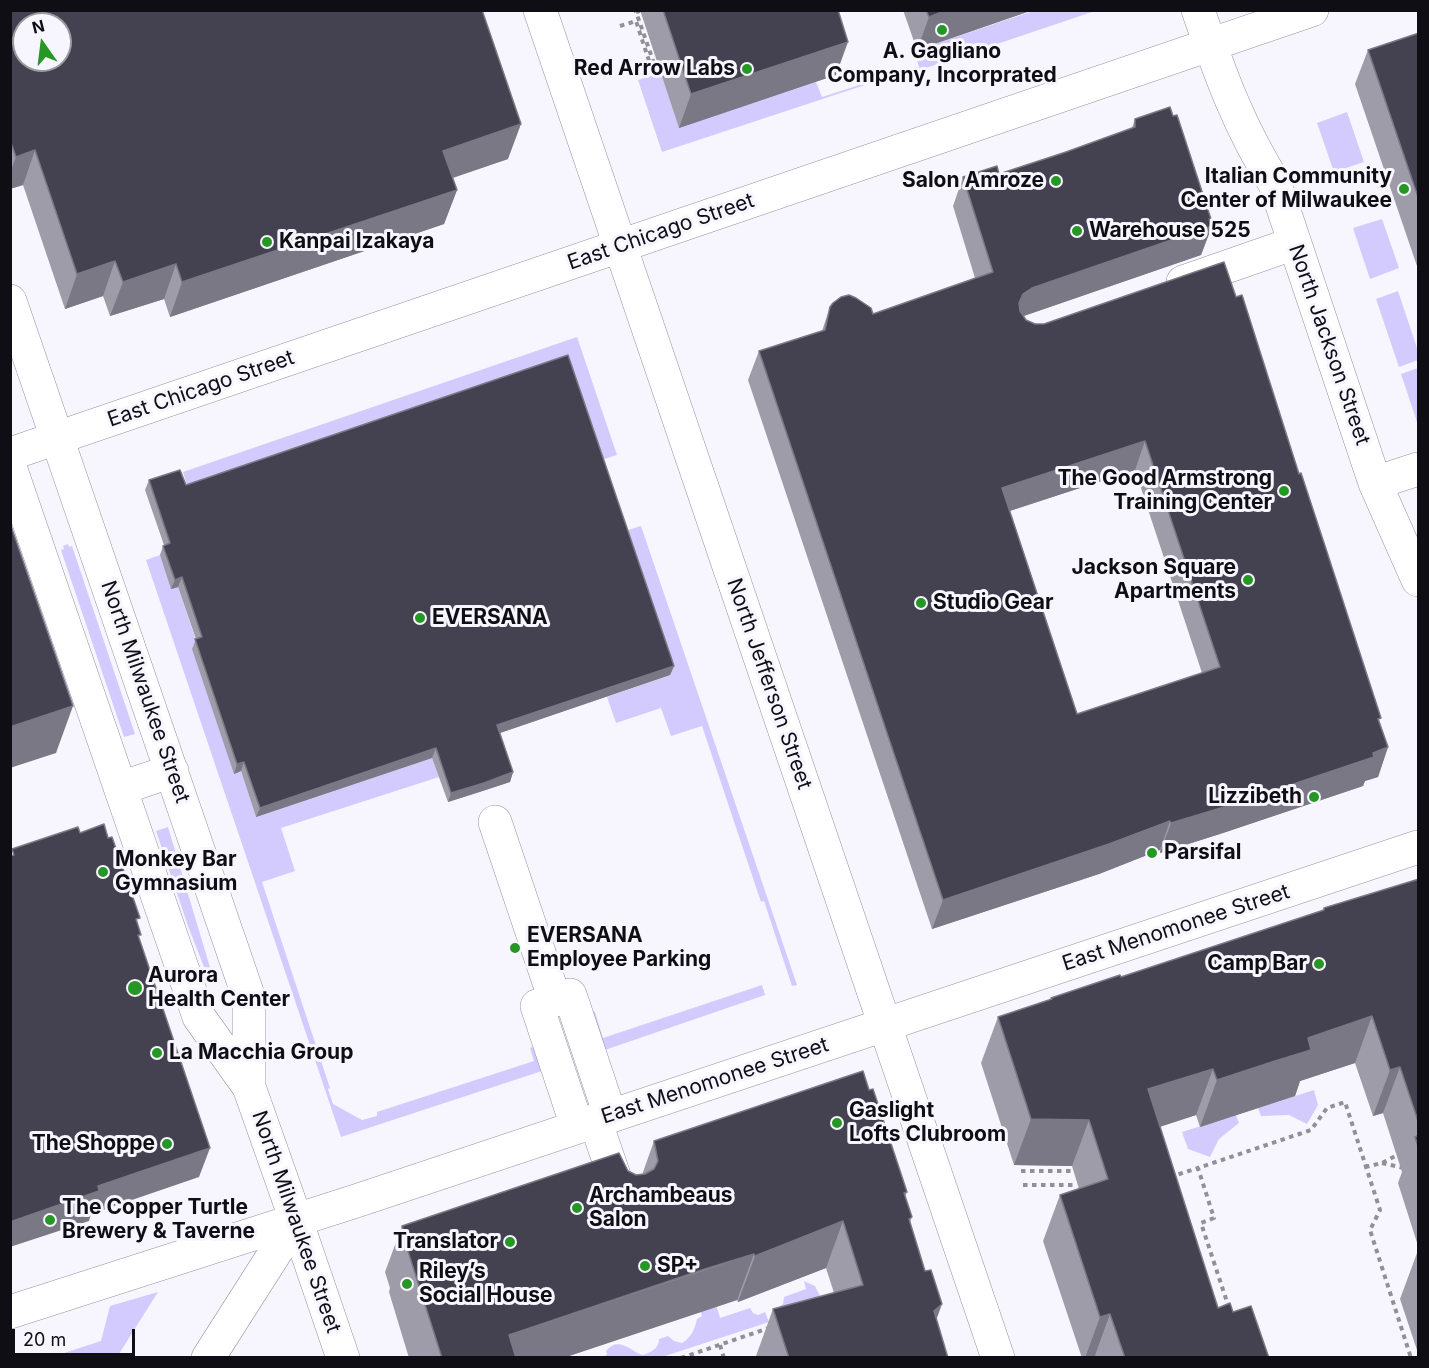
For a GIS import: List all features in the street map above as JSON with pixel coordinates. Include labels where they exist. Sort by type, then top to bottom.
[{"type":"street","name":"North Jefferson Street","points":[[540,10],[998,1358]]},
{"type":"street","name":"North Jackson Street","points":[[1198,10],[1242,128],[1275,184],[1375,483],[1419,580]]},
{"type":"street","name":"East Chicago Street","points":[[10,454],[1312,10]]},
{"type":"street","points":[[1156,291],[1295,243]]},
{"type":"street","name":"North Milwaukee Street","points":[[10,302],[249,998],[249,1087]]},
{"type":"street","name":"North Milwaukee Street","points":[[10,468],[199,1017],[249,1087],[343,1358]]},
{"type":"street","points":[[1375,483],[1419,469]]},
{"type":"street","points":[[120,788],[172,771]]},
{"type":"street","points":[[495,822],[623,1203]]},
{"type":"street","name":"East Menomonee Street","points":[[10,1312],[296,1220],[1419,847]]},
{"type":"street","points":[[208,1358],[296,1220]]},
{"type":"path","points":[[640,11],[636,12],[655,67]]},
{"type":"path","points":[[620,26],[636,21],[655,67]]},
{"type":"path","points":[[644,73],[655,67]]},
{"type":"path","points":[[1167,1178],[1311,1130],[1327,1108],[1345,1102],[1380,1210],[1370,1230],[1411,1358]]},
{"type":"path","points":[[1365,1167],[1382,1163],[1408,1150]]},
{"type":"path","points":[[1382,1163],[1403,1168],[1411,1166]]},
{"type":"path","points":[[1198,1168],[1215,1218],[1201,1222],[1230,1312]]},
{"type":"path","points":[[1021,1171],[1074,1172]]},
{"type":"path","points":[[1023,1185],[1077,1185]]},
{"type":"path","points":[[681,1358],[776,1326]]},
{"type":"path","points":[[720,1345],[724,1358]]},
{"type":"shaded area","points":[[1033,11],[1095,11],[920,70],[914,51]]},
{"type":"shaded area","points":[[661,73],[679,127],[816,82],[822,97],[871,83],[662,152],[638,80]]},
{"type":"shaded area","points":[[1347,112],[1364,162],[1334,172],[1317,123]]},
{"type":"shaded area","points":[[1382,219],[1399,268],[1370,279],[1353,228]]},
{"type":"shaded area","points":[[1398,291],[1418,351],[1418,360],[1399,367],[1376,299]]},
{"type":"shaded area","points":[[577,337],[617,455],[598,461],[189,492],[183,472]]},
{"type":"shaded area","points":[[1418,368],[1418,421],[1417,422],[1401,374]]},
{"type":"shaded area","points":[[641,526],[797,985],[792,986],[764,901],[761,902],[702,726],[671,736],[661,708],[616,723],[607,697],[670,675],[622,532]]},
{"type":"shaded area","points":[[68,544],[69,547],[72,546],[135,734],[124,737],[61,550]]},
{"type":"shaded area","points":[[160,555],[178,587],[198,646],[234,773],[241,771],[256,817],[432,758],[439,777],[281,828],[295,871],[262,882],[330,1088],[328,1089],[333,1104],[362,1120],[377,1116],[377,1112],[534,1061],[530,1048],[537,1045],[545,1070],[341,1137],[146,560]]},
{"type":"shaded area","points":[[168,827],[215,984],[211,985],[188,926],[156,831]]},
{"type":"shaded area","points":[[762,985],[765,995],[599,1052],[592,1010],[595,1012],[603,1038]]},
{"type":"shaded area","points":[[1314,1090],[1318,1105],[1307,1124],[1289,1115],[1261,1116],[1258,1108]]},
{"type":"shaded area","points":[[1236,1115],[1239,1123],[1219,1139],[1210,1157],[1188,1149],[1182,1132]]},
{"type":"shaded area","points":[[863,1268],[869,1286],[857,1290],[858,1292],[779,1319],[776,1309],[783,1304],[784,1297],[806,1289],[804,1281],[815,1286],[820,1296],[828,1298],[866,1285],[861,1269]]},
{"type":"shaded area","points":[[158,1292],[117,1357],[52,1357],[101,1341],[110,1306]]},
{"type":"shaded area","points":[[714,1298],[720,1318],[750,1308],[758,1315],[765,1312],[769,1322],[662,1357],[600,1358],[607,1355],[606,1351],[611,1347],[620,1344],[642,1355],[656,1348],[659,1339],[668,1336],[682,1343],[690,1336],[697,1319],[702,1316],[699,1308]]},
{"type":"building","points":[[10,10],[482,10],[521,124],[443,151],[457,190],[182,282],[176,264],[123,282],[115,261],[77,274],[35,150],[16,157],[10,140]]},
{"type":"building","points":[[663,10],[838,10],[848,42],[691,94]]},
{"type":"building","points":[[926,10],[947,10],[929,17]]},
{"type":"building","points":[[1419,33],[1419,200],[1368,50]]},
{"type":"building","points":[[1170,107],[1173,116],[1177,115],[1212,226],[1032,288],[1023,294],[1019,303],[1020,311],[1026,320],[1035,324],[1044,324],[1224,262],[1236,297],[1242,295],[1381,718],[1378,719],[1388,747],[1373,753],[1374,757],[1234,804],[1171,823],[1170,821],[943,900],[759,351],[825,330],[830,307],[841,297],[849,295],[856,298],[871,308],[873,314],[993,272],[963,177],[997,166],[999,174],[1066,152],[1135,127],[1135,119]],"holes":[[[1145,441],[1220,667],[1077,714],[1002,488]]]},
{"type":"building","name":"EVERSANA","points":[[568,355],[674,666],[497,725],[513,772],[484,783],[451,793],[436,748],[260,808],[244,762],[237,764],[195,639],[202,637],[182,577],[175,580],[163,546],[170,543],[149,480],[180,470],[186,485]]},
{"type":"building","points":[[10,523],[73,706],[10,727]]},
{"type":"building","points":[[104,824],[108,838],[112,837],[140,918],[136,919],[141,935],[138,935],[210,1148],[98,1186],[99,1191],[10,1222],[10,856],[14,855],[12,849],[78,827],[80,833]]},
{"type":"building","points":[[1419,879],[1419,1124],[1400,1067],[1390,1070],[1372,1016],[1308,1038],[1311,1050],[1217,1080],[1213,1069],[1148,1089],[1218,1308],[1230,1303],[1233,1312],[1251,1306],[1269,1358],[1125,1358],[1110,1314],[1100,1317],[1060,1195],[1108,1179],[1089,1120],[1031,1119],[998,1017],[1120,975],[1121,977],[1324,910],[1324,908]]},
{"type":"building","points":[[863,1071],[869,1090],[873,1089],[907,1192],[904,1193],[912,1217],[909,1219],[925,1271],[931,1270],[942,1304],[934,1311],[948,1358],[789,1358],[773,1309],[863,1285],[843,1221],[755,1256],[754,1254],[705,1269],[509,1335],[516,1358],[442,1358],[402,1226],[619,1153],[628,1171],[636,1175],[645,1174],[654,1169],[658,1161],[654,1141]]},
{"type":"building","points":[[1419,1135],[1419,1149],[1415,1137]]},
{"type":"place","name":"A. Gagliano Company, Incorprated","points":[[942,30]]},
{"type":"place","name":"Red Arrow Labs","points":[[747,69]]},
{"type":"place","name":"Salon Amroze","points":[[1056,181]]},
{"type":"place","name":"Italian Community Center of Milwaukee","points":[[1404,189]]},
{"type":"place","name":"Warehouse 525","points":[[1077,231]]},
{"type":"place","name":"Kanpai Izakaya","points":[[267,242]]},
{"type":"place","name":"The Good Armstrong Training Center","points":[[1284,491]]},
{"type":"place","name":"Jackson Square Apartments","points":[[1248,580]]},
{"type":"place","name":"Studio Gear","points":[[921,603]]},
{"type":"place","name":"EVERSANA","points":[[420,618]]},
{"type":"place","name":"Lizzibeth","points":[[1314,797]]},
{"type":"place","name":"Parsifal","points":[[1152,853]]},
{"type":"place","name":"Monkey Bar Gymnasium","points":[[103,872]]},
{"type":"place","name":"EVERSANA Employee Parking","points":[[515,948]]},
{"type":"place","name":"Camp Bar","points":[[1319,964]]},
{"type":"place","name":"Aurora Health Center","points":[[135,988]]},
{"type":"place","name":"La Macchia Group","points":[[157,1053]]},
{"type":"place","name":"Gaslight Lofts Clubroom","points":[[837,1123]]},
{"type":"place","name":"The Shoppe","points":[[167,1144]]},
{"type":"place","name":"Archambeaus Salon","points":[[577,1208]]},
{"type":"place","name":"The Copper Turtle Brewery & Taverne","points":[[50,1220]]},
{"type":"place","name":"Translator","points":[[510,1242]]},
{"type":"place","name":"SP+","points":[[645,1266]]},
{"type":"place","name":"Riley’s Social House","points":[[407,1284]]}]
